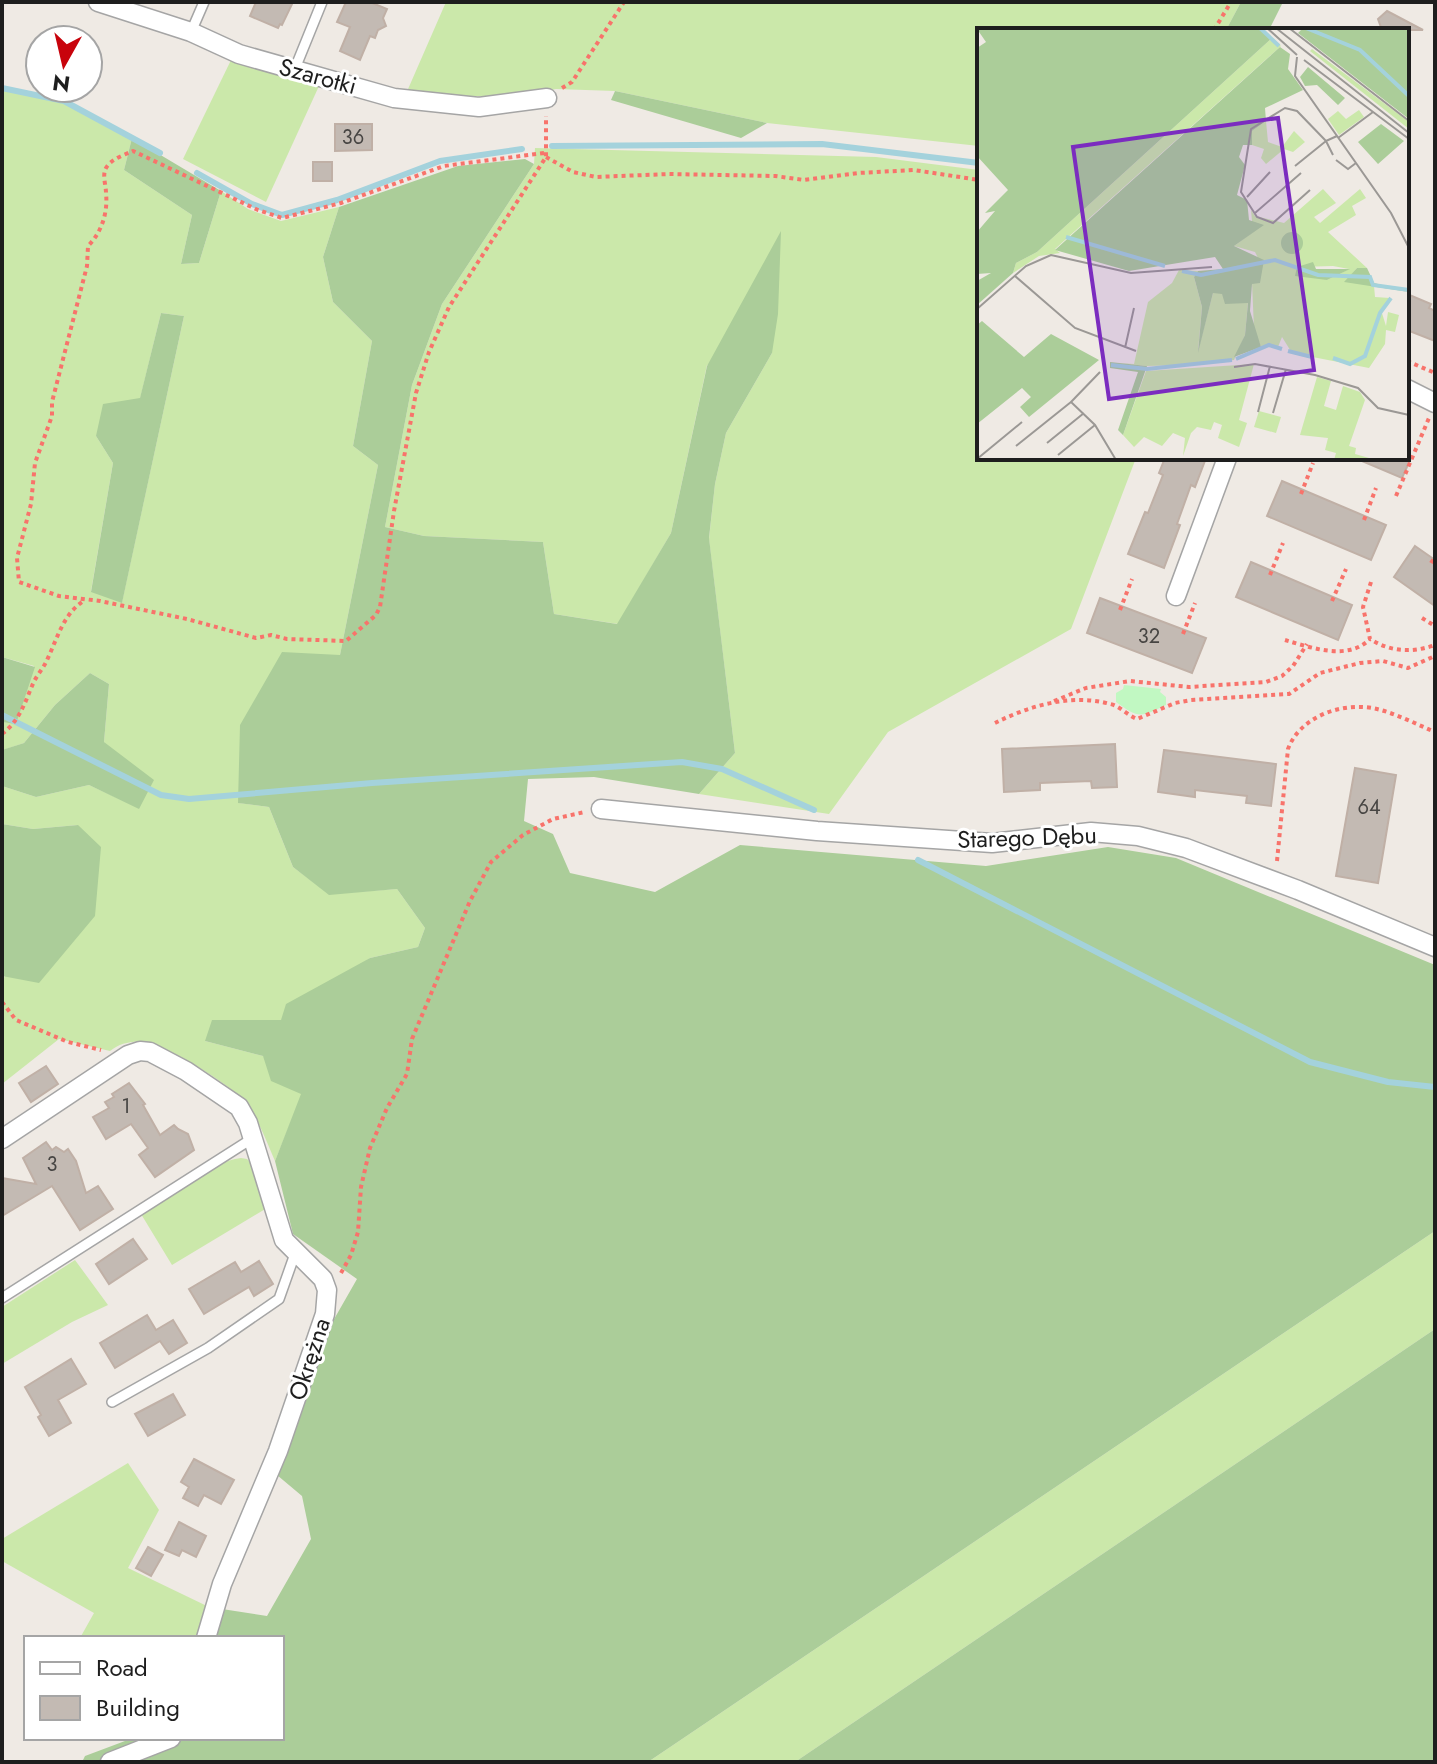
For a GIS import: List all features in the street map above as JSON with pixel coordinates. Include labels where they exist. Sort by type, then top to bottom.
[{"type":"street","name":"Szarotki","points":[[98,2],[191,32],[239,54],[394,98],[479,107],[547,98]]},
{"type":"street","points":[[1409,390],[1433,407]]},
{"type":"street","points":[[1176,596],[1226,460]]},
{"type":"street","name":"Starego Dębu","points":[[601,809],[817,831],[992,843],[1091,832],[1138,836],[1186,848],[1435,947]]},
{"type":"street","name":"Okrężna","points":[[115,1063],[140,1051],[150,1052],[186,1071],[239,1107],[253,1138],[284,1240],[323,1279],[327,1290],[325,1314],[287,1424],[222,1584],[207,1636]]},
{"type":"street","points":[[2,1139],[115,1063]]},
{"type":"street","points":[[110,1762],[166,1740]]},
{"type":"lane","points":[[191,32],[204,2]]},
{"type":"lane","points":[[294,71],[322,2]]},
{"type":"lane","points":[[2,1298],[253,1138]]},
{"type":"lane","points":[[112,1402],[208,1348],[279,1299],[296,1251]]},
{"type":"path","points":[[624,2],[572,82],[547,98],[545,155],[449,307],[429,352],[416,393],[380,607],[376,615],[346,641],[287,639],[271,635],[256,638],[214,625],[43,592],[19,582],[17,558],[31,504],[35,463],[52,416],[52,402],[87,266],[88,246],[98,236],[104,218],[106,167],[133,151],[258,210],[282,218],[341,203],[444,166],[545,155],[573,172],[596,177],[775,176],[804,180],[914,170],[977,180]]},
{"type":"path","points":[[1215,28],[1231,2]]},
{"type":"path","points":[[1409,362],[1435,373]]},
{"type":"path","points":[[1396,496],[1433,407]]},
{"type":"path","points":[[1301,494],[1313,463]]},
{"type":"path","points":[[1364,520],[1376,488]]},
{"type":"path","points":[[1270,575],[1283,543]]},
{"type":"path","points":[[1431,563],[1435,557]]},
{"type":"path","points":[[1332,601],[1346,569]]},
{"type":"path","points":[[1120,610],[1132,579]]},
{"type":"path","points":[[1370,639],[1363,607],[1371,582]]},
{"type":"path","points":[[2,734],[13,726],[23,710],[66,618],[74,607],[85,600]]},
{"type":"path","points":[[1183,634],[1195,603]]},
{"type":"path","points":[[1422,618],[1435,626]]},
{"type":"path","points":[[1285,640],[1341,652],[1354,650],[1370,639]]},
{"type":"path","points":[[1370,639],[1393,649],[1423,649],[1435,645]]},
{"type":"path","points":[[995,723],[1086,688],[1119,682],[1143,680],[1189,687],[1266,682],[1282,676],[1293,666],[1307,644]]},
{"type":"path","points":[[1052,702],[1101,702],[1116,706],[1137,719],[1175,703],[1191,700],[1289,694],[1311,677],[1333,669],[1383,661],[1408,668],[1435,656]]},
{"type":"path","points":[[1275,882],[1288,749],[1291,739],[1309,722],[1337,710],[1358,706],[1377,709],[1435,732]]},
{"type":"path","points":[[327,1290],[351,1255],[358,1232],[361,1187],[370,1148],[387,1108],[407,1074],[412,1039],[427,998],[491,862],[523,835],[553,819],[601,809]]},
{"type":"path","points":[[2,1002],[16,1020],[68,1042],[98,1048],[115,1063]]},
{"type":"green space","points":[[446,2],[1241,2],[1227,28],[977,28],[977,146],[767,123],[615,91],[556,89],[514,96],[405,96]]},
{"type":"green space","points":[[1241,2],[1283,2],[1270,28],[1227,28]]},
{"type":"green space","points":[[232,58],[319,86],[266,202],[183,159]]},
{"type":"green space","points":[[2,89],[24,93],[24,104],[67,104],[132,138],[124,170],[192,215],[181,264],[199,263],[221,191],[248,209],[281,221],[339,207],[323,257],[333,302],[372,341],[353,446],[378,465],[340,655],[239,803],[269,807],[293,867],[329,894],[397,889],[425,928],[418,947],[370,958],[281,1020],[205,1041],[263,1056],[302,1094],[275,1161],[254,1115],[237,1094],[197,1066],[154,1044],[130,1042],[110,1051],[59,1039],[2,1084],[2,976],[4,978],[78,825],[33,829],[2,824],[2,786],[36,797],[89,785],[139,808],[104,742],[109,684],[90,673],[55,705],[24,743],[2,753],[2,722],[16,723],[34,666],[2,657]],"holes":[[[161,313],[184,316],[122,602],[91,591],[113,463],[96,436],[140,399]]]},
{"type":"green space","points":[[615,91],[767,123],[741,138],[611,100]]},
{"type":"green space","points":[[132,138],[221,191],[199,263],[181,264],[192,215],[124,170]]},
{"type":"green space","points":[[535,148],[876,157],[977,170],[977,460],[1135,460],[1071,629],[888,732],[829,814],[699,794],[735,753],[709,539],[715,484],[726,433],[772,353],[707,365],[671,533],[618,624],[554,614],[543,542],[424,536],[385,527],[412,385],[442,304],[534,164]]},
{"type":"green space","points":[[525,159],[534,164],[442,304],[412,385],[385,527],[424,536],[543,542],[554,614],[617,624],[671,533],[707,366],[781,231],[778,314],[772,353],[726,433],[715,484],[709,538],[735,753],[699,794],[594,777],[528,779],[524,821],[553,834],[570,873],[655,892],[740,845],[986,866],[1108,847],[1176,858],[1435,965],[1435,1231],[648,1762],[82,1762],[85,1756],[128,1740],[284,1740],[284,1636],[197,1636],[209,1607],[267,1616],[311,1539],[302,1496],[277,1475],[333,1321],[357,1279],[293,1234],[275,1161],[301,1094],[271,1081],[263,1056],[205,1041],[212,1020],[281,1020],[286,1004],[370,958],[418,947],[425,928],[397,889],[329,895],[293,867],[269,807],[238,803],[240,725],[282,652],[340,655],[378,465],[353,446],[372,341],[333,302],[323,257],[339,207],[458,166]]},
{"type":"green space","points":[[161,313],[184,316],[122,603],[91,592],[113,463],[96,436],[103,404],[140,398]]},
{"type":"green space","points":[[2,657],[35,667],[16,724],[2,722]]},
{"type":"green space","points":[[90,673],[109,684],[104,742],[154,780],[139,809],[89,785],[36,797],[2,786],[2,750],[24,743],[55,705]]},
{"type":"green space","points":[[1124,685],[1161,689],[1166,705],[1145,714],[1135,714],[1116,702],[1116,693]]},
{"type":"green space","points":[[2,824],[33,829],[78,825],[101,847],[95,916],[39,983],[2,976]]},
{"type":"green space","points":[[241,1158],[253,1165],[267,1208],[172,1265],[141,1214],[202,1173]]},
{"type":"green space","points":[[1435,1231],[1435,1329],[795,1762],[648,1762]]},
{"type":"green space","points":[[75,1260],[108,1305],[72,1322],[2,1364],[2,1307]]},
{"type":"green space","points":[[1435,1329],[1435,1762],[795,1762]]},
{"type":"green space","points":[[128,1463],[159,1510],[128,1568],[209,1607],[197,1636],[81,1636],[94,1613],[2,1561],[2,1539]]},
{"type":"building","points":[[256,2],[293,2],[278,28],[250,16]]},
{"type":"building","points":[[346,2],[370,2],[387,9],[383,18],[386,26],[378,30],[375,38],[370,36],[360,60],[340,51],[350,27],[337,22]]},
{"type":"building","points":[[1387,11],[1423,30],[1381,28],[1378,19]]},
{"type":"building","points":[[335,124],[372,124],[372,150],[335,151]]},
{"type":"building","points":[[313,162],[332,162],[332,181],[313,181]]},
{"type":"building","points":[[1409,295],[1431,304],[1429,308],[1435,311],[1435,341],[1409,331]]},
{"type":"building","points":[[1411,458],[1402,478],[1360,460]]},
{"type":"building","points":[[1164,460],[1205,460],[1195,487],[1191,485],[1164,568],[1128,554],[1163,475],[1159,473]]},
{"type":"building","points":[[1282,481],[1386,525],[1371,560],[1267,516]]},
{"type":"building","points":[[1415,546],[1435,560],[1435,606],[1394,577]]},
{"type":"building","points":[[1251,562],[1352,605],[1338,640],[1236,597]]},
{"type":"building","points":[[1100,598],[1206,638],[1192,673],[1087,633]]},
{"type":"building","points":[[1115,744],[1117,787],[1092,788],[1091,781],[1040,783],[1040,790],[1004,792],[1002,749]]},
{"type":"building","points":[[1164,750],[1276,764],[1271,806],[1246,803],[1247,796],[1195,790],[1195,797],[1158,792]]},
{"type":"building","points":[[1355,768],[1396,775],[1378,883],[1336,876]]},
{"type":"building","points":[[46,1066],[58,1084],[31,1102],[19,1083]]},
{"type":"building","points":[[129,1083],[145,1104],[160,1135],[174,1125],[188,1134],[194,1150],[155,1177],[139,1155],[148,1148],[131,1124],[106,1139],[93,1117],[109,1108],[105,1102]]},
{"type":"building","points":[[46,1142],[52,1150],[56,1147],[64,1152],[68,1149],[76,1161],[86,1193],[98,1186],[113,1209],[80,1230],[52,1186],[2,1216],[2,1178],[36,1184],[23,1158]]},
{"type":"building","points":[[133,1239],[147,1259],[109,1284],[96,1264]]},
{"type":"building","points":[[259,1261],[273,1284],[254,1296],[249,1287],[204,1314],[189,1289],[235,1262],[241,1272]]},
{"type":"building","points":[[147,1315],[156,1330],[173,1320],[187,1343],[169,1354],[160,1341],[115,1368],[100,1343]]},
{"type":"building","points":[[71,1359],[86,1384],[58,1400],[71,1423],[49,1436],[25,1387]]},
{"type":"building","points":[[173,1394],[185,1415],[148,1436],[135,1414]]},
{"type":"building","points":[[194,1459],[234,1480],[221,1504],[204,1495],[198,1506],[183,1498],[189,1487],[181,1482]]},
{"type":"building","points":[[179,1522],[206,1536],[196,1557],[182,1550],[179,1556],[165,1550]]},
{"type":"building","points":[[148,1547],[163,1555],[151,1576],[136,1568]]},
{"type":"waterway","points":[[2,88],[64,101],[160,153]]},
{"type":"waterway","points":[[552,146],[822,144],[977,163]]},
{"type":"waterway","points":[[197,173],[252,204],[282,215],[337,200],[440,161],[522,149]]},
{"type":"waterway","points":[[2,715],[161,795],[189,799],[682,762],[722,769],[814,810]]},
{"type":"waterway","points":[[918,860],[1310,1062],[1388,1082],[1435,1087]]}]
